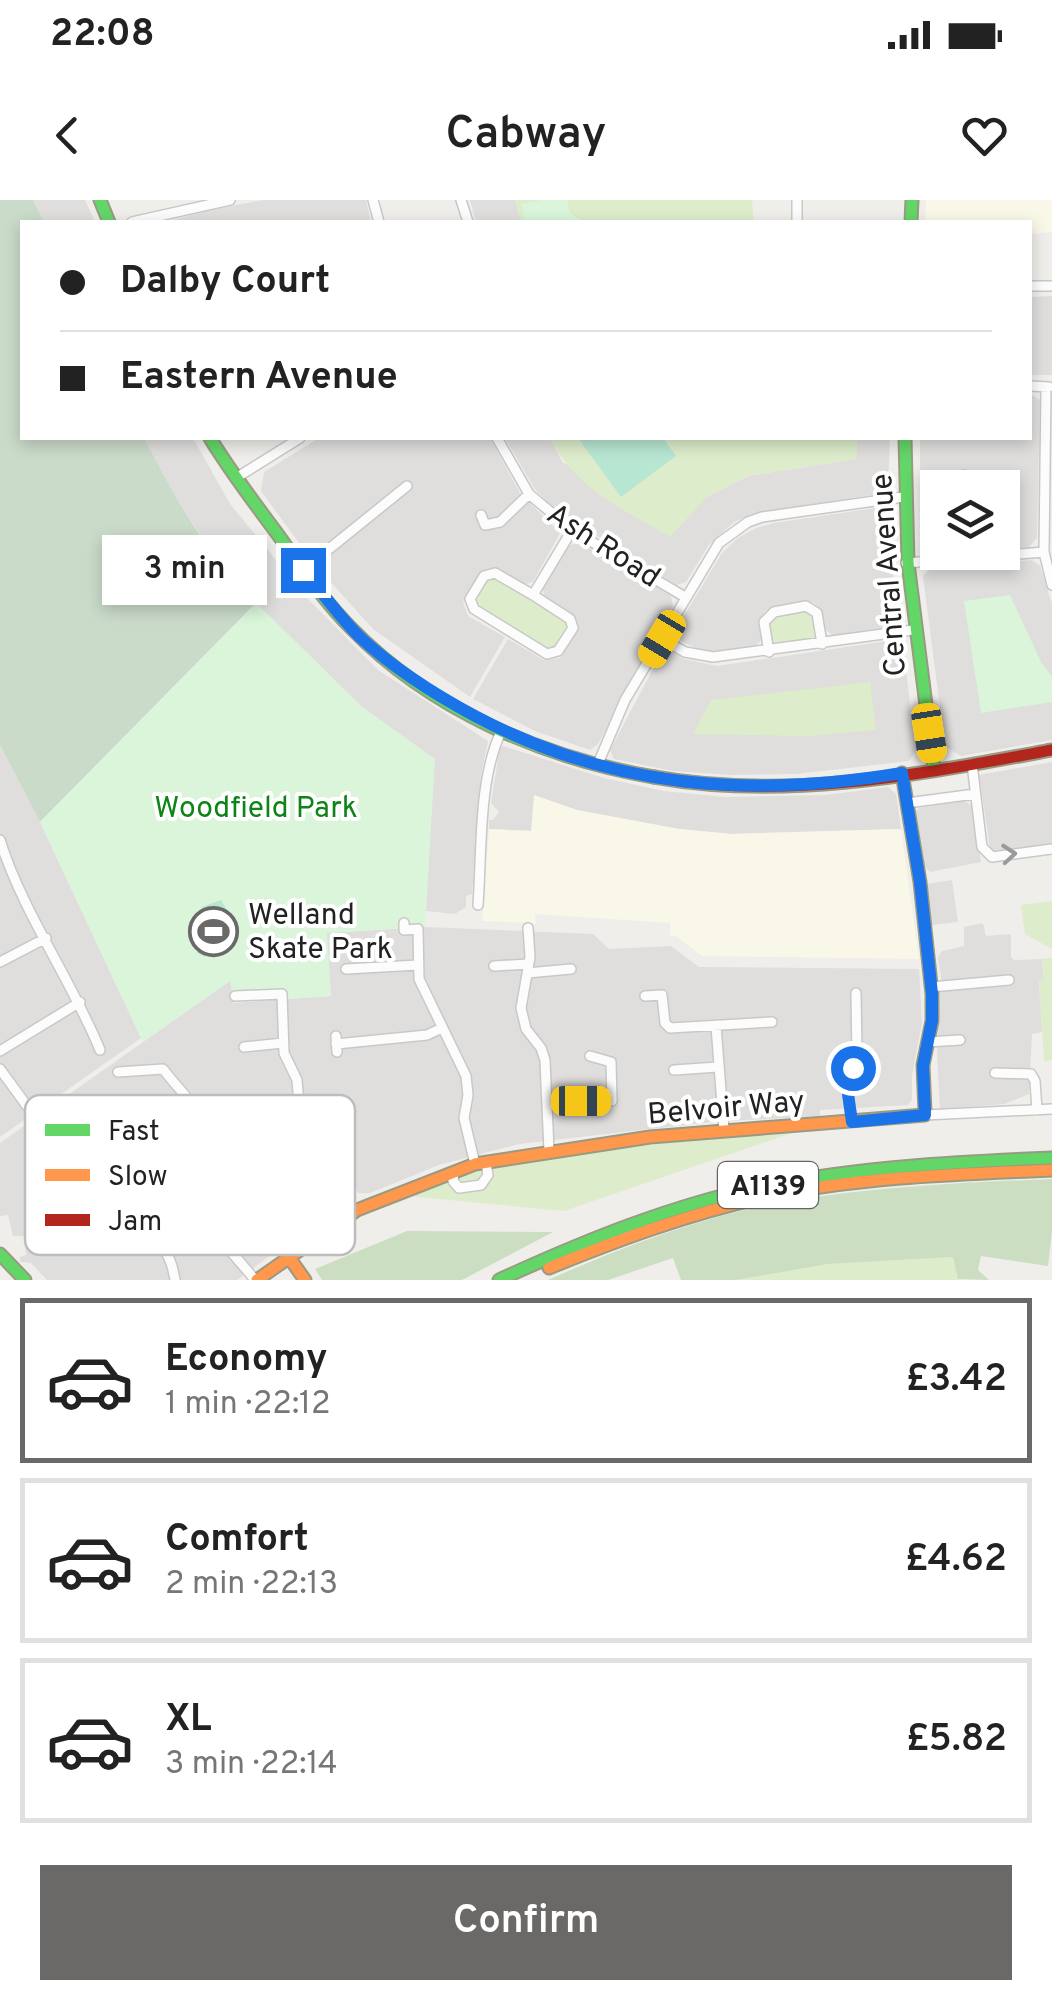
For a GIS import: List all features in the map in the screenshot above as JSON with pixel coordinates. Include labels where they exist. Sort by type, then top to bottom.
[{"type":"main road","points":[[211,440],[303,570],[360,638],[419,686],[502,730],[597,766],[634,776],[730,786],[846,782],[1052,750]]},
{"type":"main road","name":"Central Avenue","points":[[905,440],[906,563],[934,768]]},
{"type":"main road","points":[[902,773],[931,987],[932,1020],[923,1066],[925,1115]]},
{"type":"main road","name":"Belvoir Way","points":[[355,1211],[481,1163],[724,1130],[925,1115]]},
{"type":"main road","name":"A1139","points":[[499,1280],[632,1223],[762,1186],[922,1164],[1052,1158]]},
{"type":"main road","name":"A1139","points":[[523,1280],[635,1234],[765,1197],[872,1180],[1052,1170]]},
{"type":"main road","points":[[0,1254],[25,1280]]},
{"type":"main road","points":[[288,1256],[305,1280]]},
{"type":"main road","name":"Belvoir Way","points":[[256,1280],[288,1256]]},
{"type":"street","points":[[137,220],[177,205],[230,200]]},
{"type":"street","points":[[1049,387],[1044,552],[1052,585]]},
{"type":"street","points":[[236,478],[297,440]]},
{"type":"street","name":"Ash Road","points":[[497,440],[528,494],[572,530],[685,597]]},
{"type":"street","points":[[303,570],[407,486]]},
{"type":"street","points":[[482,514],[485,525],[500,522],[528,494]]},
{"type":"street","points":[[597,766],[625,700],[720,543],[748,522],[762,517],[903,497]]},
{"type":"street","points":[[533,595],[572,530]]},
{"type":"street","points":[[1020,553],[1044,552]]},
{"type":"street","points":[[906,563],[920,561]]},
{"type":"street","points":[[495,574],[533,595],[570,619],[573,628],[558,651],[547,654],[474,609],[470,599],[484,576],[495,574]]},
{"type":"street","points":[[769,652],[764,622],[774,612],[806,606],[817,613],[822,644]]},
{"type":"street","points":[[662,639],[685,652],[706,657],[769,652],[913,630]]},
{"type":"street","points":[[478,905],[487,785],[492,749],[502,730]]},
{"type":"street","points":[[972,764],[982,847],[992,857],[1052,850]]},
{"type":"street","points":[[907,803],[975,794]]},
{"type":"street","points":[[0,840],[2,856],[80,1002],[100,1050]]},
{"type":"street","points":[[404,923],[404,930],[418,929],[419,979],[461,1059],[466,1076],[464,1118],[488,1175],[481,1185],[459,1188],[453,1181],[454,1172]]},
{"type":"street","points":[[528,928],[528,968],[521,1008],[526,1028],[543,1051],[550,1152]]},
{"type":"street","points":[[0,962],[46,938]]},
{"type":"street","points":[[346,969],[418,965]]},
{"type":"street","points":[[494,966],[571,969]]},
{"type":"street","points":[[931,987],[1009,980]]},
{"type":"street","points":[[852,1122],[848,1094],[857,1056],[856,993]]},
{"type":"street","points":[[235,996],[282,994],[284,1054],[297,1080],[299,1095]]},
{"type":"street","points":[[645,996],[662,994],[665,1023],[670,1028],[772,1022]]},
{"type":"street","points":[[0,1051],[80,1002]]},
{"type":"street","points":[[716,1026],[724,1130]]},
{"type":"street","points":[[336,1044],[427,1035],[442,1028]]},
{"type":"street","points":[[927,1042],[960,1040]]},
{"type":"street","points":[[244,1047],[283,1043]]},
{"type":"street","points":[[549,1101],[612,1101],[611,1062],[590,1056]]},
{"type":"street","points":[[674,1070],[718,1067]]},
{"type":"street","points":[[0,1069],[25,1103]]},
{"type":"street","points":[[118,1072],[163,1069],[184,1095]]},
{"type":"street","points":[[995,1072],[1031,1074],[1037,1110]]},
{"type":"street","name":"Belvoir Way","points":[[925,1115],[1052,1109]]},
{"type":"street","points":[[170,1255],[174,1280]]},
{"type":"street","points":[[235,1255],[256,1280]]},
{"type":"shaded area","points":[[33,200],[85,200],[94,220],[43,220]]},
{"type":"shaded area","points":[[263,200],[366,200],[371,220],[173,220]]},
{"type":"shaded area","points":[[470,200],[515,200],[520,220],[475,220]]},
{"type":"shaded area","points":[[926,200],[1052,200],[1052,232],[1032,234],[1032,220],[925,220]]},
{"type":"shaded area","points":[[1052,296],[1052,375],[1032,375],[1032,297]]},
{"type":"shaded area","points":[[1032,395],[1040,400],[1037,538],[1029,547],[1020,548],[1020,470],[920,470],[920,440],[1032,440]]},
{"type":"shaded area","points":[[145,440],[194,440],[230,504],[309,600],[378,670],[488,741],[481,775],[472,894],[466,896],[466,907],[455,914],[426,911],[434,759],[362,707],[256,603],[207,545]]},
{"type":"shaded area","points":[[316,440],[491,440],[520,493],[560,533],[533,582],[523,585],[483,572],[463,602],[468,616],[505,637],[470,697],[373,629],[327,578],[330,557],[321,548],[302,547],[261,491],[264,472]]},
{"type":"shaded area","points":[[506,440],[551,440],[563,463],[707,497],[748,476],[856,459],[857,440],[890,440],[888,487],[884,493],[755,513],[734,522],[709,545],[686,582],[677,585],[555,510],[534,488]]},
{"type":"shaded area","points":[[889,506],[896,622],[892,626],[834,636],[824,629],[820,608],[805,601],[765,611],[760,621],[764,637],[755,647],[719,652],[700,650],[681,641],[676,629],[722,553],[738,538],[774,523]]},
{"type":"shaded area","points":[[581,543],[671,596],[673,607],[598,744],[590,750],[535,731],[473,699],[508,639],[544,660],[560,658],[575,633],[576,623],[545,600],[543,589],[569,545]]},
{"type":"shaded area","points":[[1032,560],[1040,566],[1052,604],[1052,740],[961,756],[945,746],[923,576],[928,570],[1020,570],[1020,561]]},
{"type":"shaded area","points":[[894,640],[903,648],[916,750],[909,761],[796,774],[729,775],[673,771],[614,759],[610,750],[660,656],[672,652],[684,659],[717,666]]},
{"type":"shaded area","points":[[0,745],[141,1038],[60,1095],[25,1095],[25,1119],[0,1137]]},
{"type":"shaded area","points":[[503,746],[604,778],[664,791],[725,797],[825,795],[888,787],[896,794],[901,829],[732,834],[679,829],[577,810],[535,796],[532,831],[489,829],[489,820],[499,812],[491,803]]},
{"type":"shaded area","points":[[1052,762],[1052,845],[998,853],[990,848],[979,775]]},
{"type":"shaded area","points":[[534,795],[577,810],[679,829],[732,834],[901,829],[919,959],[702,956],[676,936],[670,936],[670,923],[535,914],[536,923],[482,921],[489,829],[531,831]]},
{"type":"shaded area","points":[[964,801],[973,806],[981,862],[930,872],[923,865],[915,812],[919,808]]},
{"type":"shaded area","points":[[952,880],[958,922],[932,925],[926,884]]},
{"type":"shaded area","points":[[983,923],[986,936],[1011,934],[1014,960],[1042,959],[1042,1032],[1032,1034],[1029,1094],[1004,1104],[940,1109],[938,958],[942,951],[964,946],[964,927]]},
{"type":"shaded area","points":[[425,927],[593,934],[609,949],[671,946],[699,967],[919,969],[922,1023],[912,1075],[912,1100],[908,1105],[820,1110],[820,1116],[711,1122],[519,1144],[439,1165],[370,1193],[358,1193],[355,1095],[68,1095],[231,980],[233,1003],[331,996],[326,933]]},
{"type":"shaded area","points":[[25,1125],[25,1236],[13,1236],[8,1215],[0,1216],[0,1143]]},
{"type":"shaded area","points":[[271,1255],[237,1280],[47,1280],[31,1263],[20,1262],[20,1257]]},
{"type":"green space","points":[[0,200],[33,200],[43,220],[20,220],[20,440],[145,440],[206,545],[256,603],[40,822],[0,745]]},
{"type":"green space","points":[[515,200],[752,200],[754,220],[520,220]]},
{"type":"green space","points":[[567,200],[570,213],[580,220],[525,220],[521,204]]},
{"type":"green space","points":[[551,440],[857,440],[856,459],[748,476],[707,497],[670,537],[587,484]]},
{"type":"green space","points":[[579,440],[664,440],[676,456],[621,497]]},
{"type":"green space","points":[[495,576],[568,620],[571,628],[557,649],[548,650],[476,608],[473,599],[486,578]]},
{"type":"green space","points":[[1010,595],[1052,677],[1052,702],[981,713],[964,601]]},
{"type":"green space","name":"Woodfield Park","points":[[256,603],[362,707],[435,759],[425,927],[327,933],[331,996],[287,999],[285,990],[232,992],[230,981],[143,1042],[40,822]]},
{"type":"green space","points":[[805,611],[815,618],[814,642],[775,646],[771,643],[768,623],[776,615]]},
{"type":"green space","points":[[870,682],[876,730],[809,736],[693,734],[711,700]]},
{"type":"green space","name":"Welland Skate Park","points":[[221,900],[227,910],[223,913],[227,933],[222,944],[205,957],[197,953],[199,913],[202,907]]},
{"type":"green space","points":[[1052,901],[1052,949],[1025,934],[1021,905]]},
{"type":"green space","points":[[1052,958],[1052,1060],[1044,1061],[1039,980],[1044,979],[1042,959]]},
{"type":"green space","points":[[795,1132],[564,1211],[397,1195],[471,1173],[543,1159]]},
{"type":"green space","points":[[1052,1179],[1048,1266],[981,1256],[978,1270],[989,1280],[958,1279],[953,1257],[828,1264],[736,1280],[681,1280],[673,1258],[608,1280],[548,1280],[668,1232],[762,1206],[890,1188]]},
{"type":"green space","points":[[407,1231],[553,1232],[462,1280],[322,1280],[315,1269]]},
{"type":"green space","points":[[953,1257],[959,1280],[736,1280],[828,1264]]},
{"type":"traffic: fast","points":[[100,200],[108,220]]},
{"type":"traffic: fast","points":[[911,220],[912,200]]},
{"type":"traffic: fast","points":[[211,440],[330,605],[382,657],[416,683],[453,706],[530,743],[612,769],[654,777]]},
{"type":"traffic: fast","points":[[905,440],[908,563],[934,768]]},
{"type":"traffic: fast","points":[[499,1280],[629,1226],[696,1203],[764,1186],[872,1170],[1052,1158]]},
{"type":"traffic: fast","points":[[0,1254],[25,1280]]},
{"type":"traffic: slow","points":[[355,1211],[475,1164],[650,1137],[925,1112]]},
{"type":"traffic: slow","points":[[549,1268],[680,1220],[797,1191],[906,1178],[1052,1170]]},
{"type":"traffic: slow","points":[[257,1280],[293,1255]]},
{"type":"traffic: slow","points":[[288,1256],[305,1280]]},
{"type":"traffic: jam","points":[[654,777],[754,786],[854,782],[1052,750]]},
{"type":"traffic: jam","points":[[902,773],[920,882],[932,994],[932,1021],[923,1065],[925,1112]]},
{"type":"place","name":"Welland Skate Park","points":[[213,931]]},
{"type":"route","points":[[303,570],[360,638],[419,686],[549,750],[634,776],[698,784],[778,786],[846,782],[902,773],[920,882],[932,994],[932,1020],[923,1066],[925,1115],[852,1122],[848,1094],[853,1068]]}]
